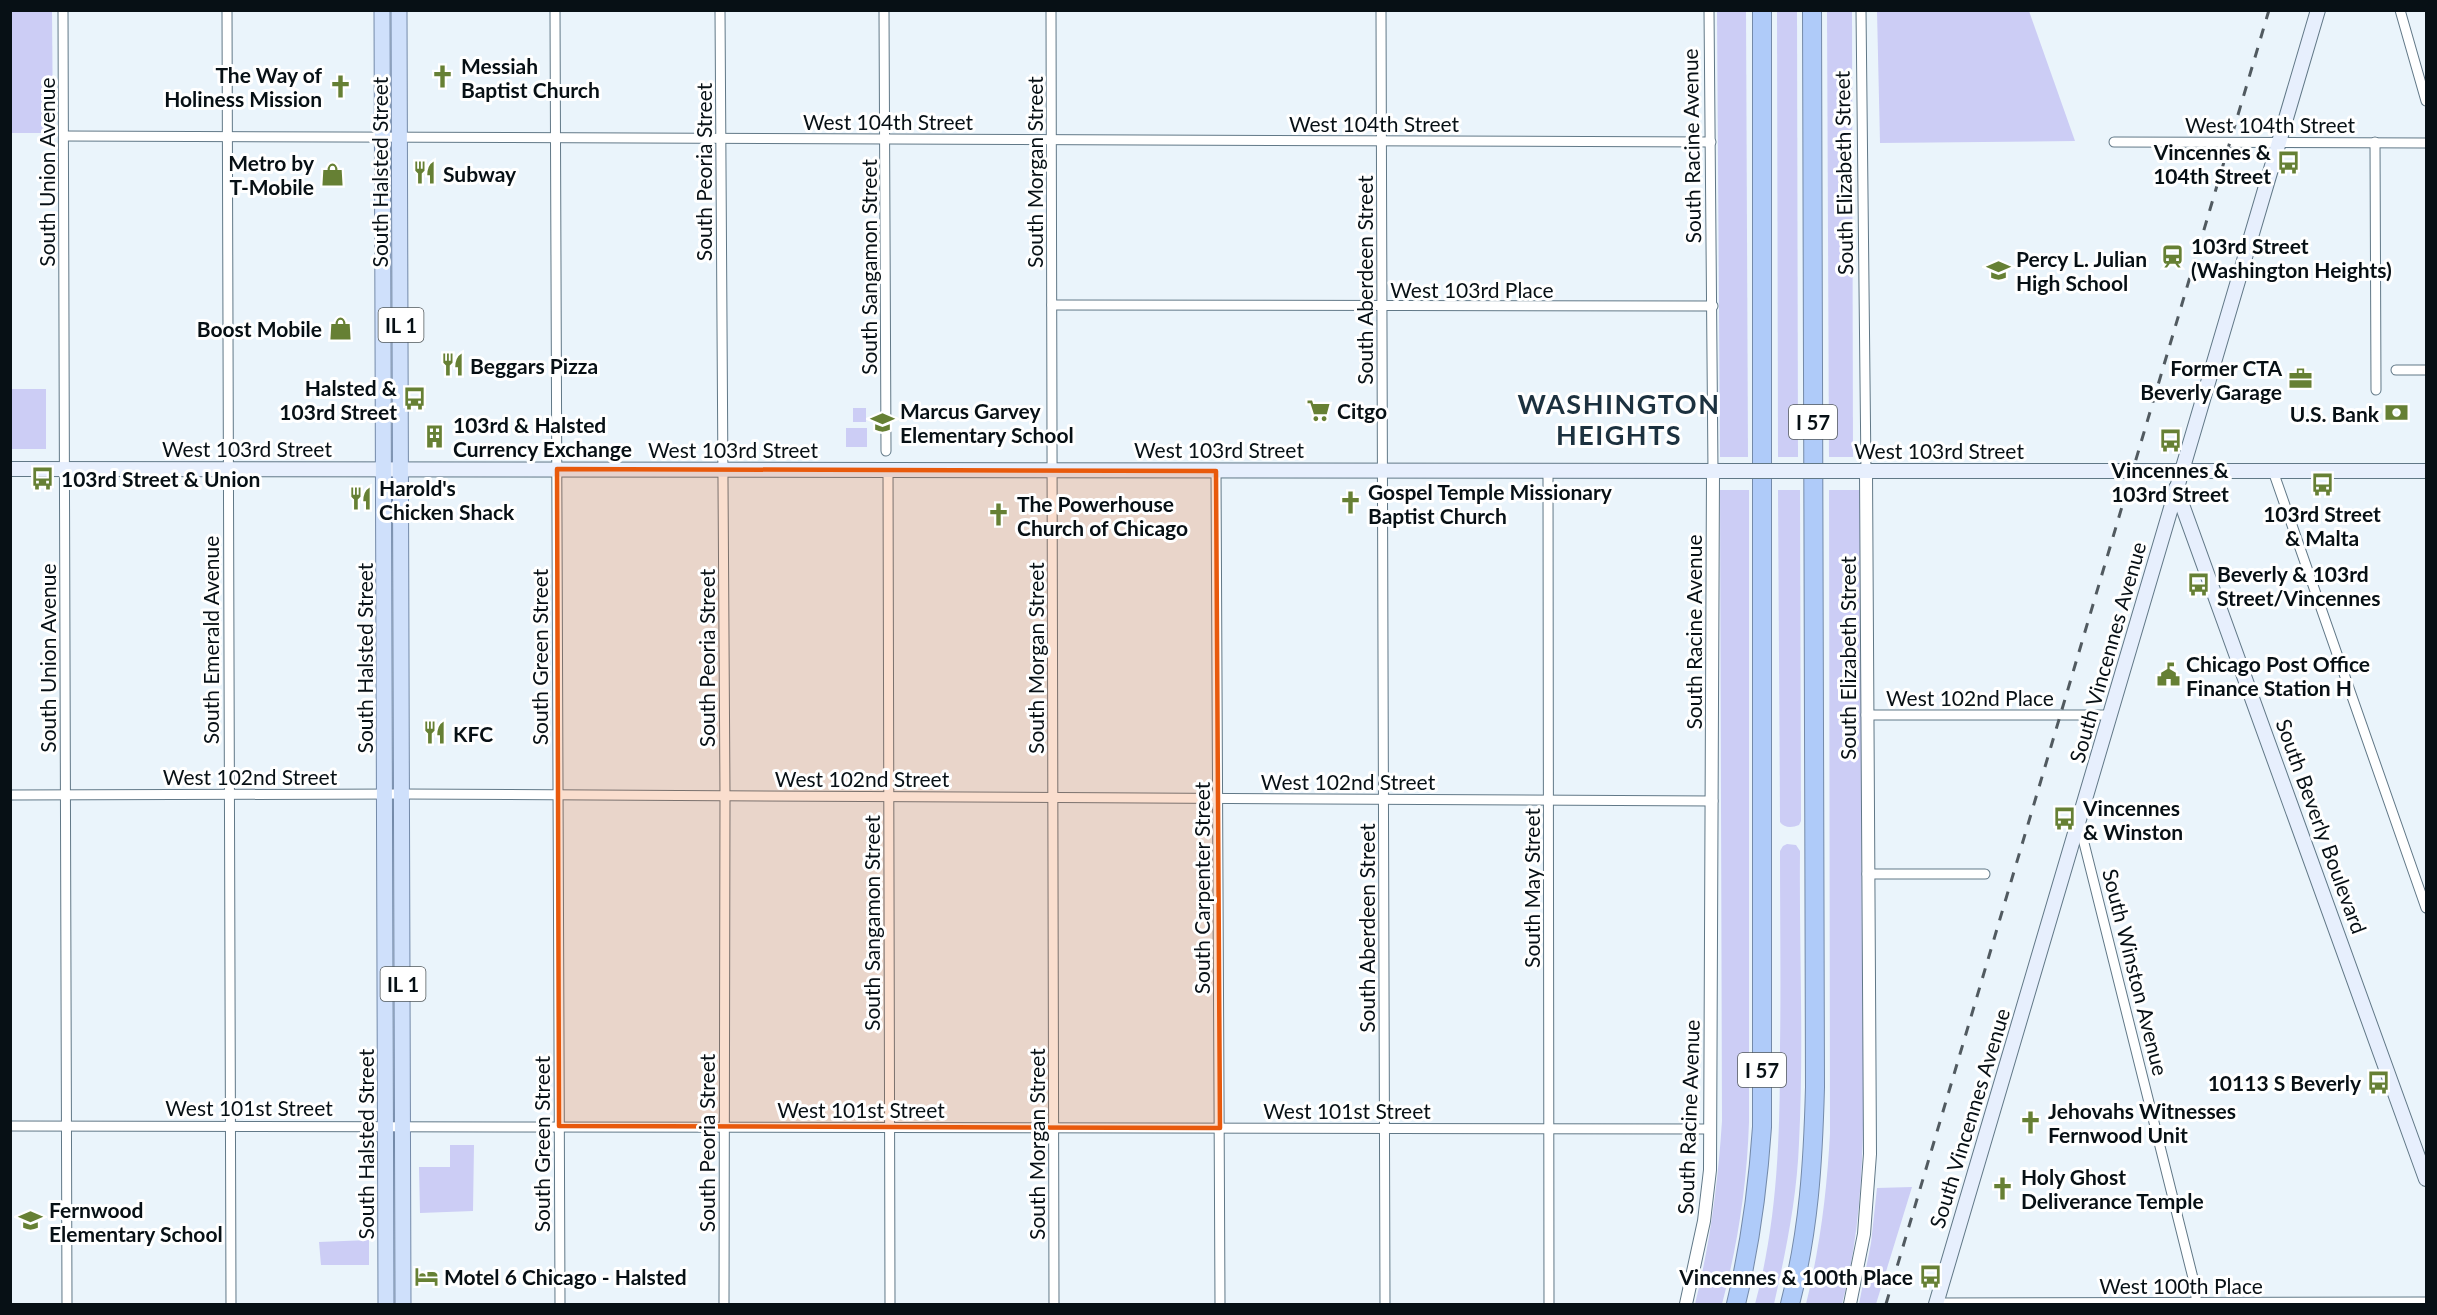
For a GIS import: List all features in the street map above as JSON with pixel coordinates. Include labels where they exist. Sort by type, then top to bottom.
[{"type":"highway","name":"I 57","points":[[1736,1305],[1743,1278],[1758,1180],[1762,1126],[1762,10]]},
{"type":"highway","name":"I 57","points":[[1790,1305],[1808,1220],[1813,1163],[1815,1087],[1812,10]]},
{"type":"main road","name":"South Halsted Street","points":[[382,10],[387,1305]]},
{"type":"main road","name":"South Halsted Street","points":[[399,10],[403,1305]]},
{"type":"main road","name":"South Vincennes Avenue","points":[[1936,1304],[2318,10]]},
{"type":"main road","name":"West 103rd Street","points":[[10,469],[2427,471]]},
{"type":"main road","name":"South Beverly Boulevard","points":[[2176,488],[2427,1179]]},
{"type":"street","name":"South Union Avenue","points":[[63,10],[67,1305]]},
{"type":"street","name":"South Emerald Avenue","points":[[227,10],[231,1305]]},
{"type":"street","name":"South Green Street","points":[[555,10],[560,1305]]},
{"type":"street","name":"South Peoria Street","points":[[720,10],[725,795],[724,1305]]},
{"type":"street","name":"South Sangamon Street","points":[[884,10],[886,451]]},
{"type":"street","name":"South Morgan Street","points":[[1051,10],[1054,1305]]},
{"type":"street","name":"South Aberdeen Street","points":[[1381,10],[1385,1305]]},
{"type":"street","name":"South Racine Avenue","points":[[1686,1305],[1704,1221],[1709,1180],[1711,1129],[1713,306],[1709,10]]},
{"type":"street","name":"South Elizabeth Street","points":[[1850,1305],[1864,1234],[1870,1154],[1861,10]]},
{"type":"street","points":[[2400,10],[2427,101]]},
{"type":"street","name":"West 104th Street","points":[[64,136],[1711,142]]},
{"type":"street","name":"West 104th Street","points":[[2114,142],[2427,143]]},
{"type":"street","points":[[2374,142],[2376,390]]},
{"type":"street","name":"West 103rd Place","points":[[1052,305],[1713,306]]},
{"type":"street","points":[[2376,369],[2427,370]]},
{"type":"street","name":"South Sangamon Street","points":[[888,470],[890,1305]]},
{"type":"street","name":"South Carpenter Street","points":[[1216,471],[1220,1305]]},
{"type":"street","name":"South May Street","points":[[1548,471],[1549,1305]]},
{"type":"street","points":[[2273,471],[2427,908]]},
{"type":"street","name":"West 102nd Place","points":[[1866,715],[2110,716]]},
{"type":"street","name":"West 102nd Street","points":[[10,795],[725,795],[1713,801]]},
{"type":"street","name":"South Winston Avenue","points":[[2079,823],[2196,1290],[2195,1304]]},
{"type":"street","points":[[1867,873],[1985,874]]},
{"type":"street","name":"West 101st Street","points":[[10,1126],[1711,1129]]},
{"type":"street","name":"West 100th Place","points":[[1936,1304],[2427,1302]]},
{"type":"highlighted area","points":[[557,469],[1216,471],[1220,1128],[559,1126]]},
{"type":"shaded area","points":[[10,11],[52,11],[53,133],[11,133]]},
{"type":"shaded area","points":[[1717,11],[1746,11],[1748,457],[1720,457]]},
{"type":"shaded area","points":[[1777,11],[1797,11],[1798,457],[1778,457]]},
{"type":"shaded area","points":[[1827,11],[1852,11],[1853,457],[1829,457]]},
{"type":"shaded area","points":[[1877,11],[2029,11],[2075,141],[1880,143]]},
{"type":"shaded area","points":[[11,389],[46,389],[46,449],[11,449]]},
{"type":"shaded area","points":[[853,408],[866,408],[866,422],[853,422]]},
{"type":"shaded area","points":[[846,428],[867,428],[867,447],[846,447]]},
{"type":"shaded area","points":[[1720,490],[1749,490],[1749,1122],[1741,1214],[1722,1304],[1695,1304],[1713,1213],[1722,1121]]},
{"type":"shaded area","points":[[1778,490],[1800,490],[1801,821],[1799,825],[1791,827],[1780,822]]},
{"type":"shaded area","points":[[1829,490],[1860,490],[1863,1134],[1857,1220],[1842,1304],[1806,1304],[1822,1219],[1830,1133]]},
{"type":"shaded area","points":[[1787,844],[1796,845],[1800,851],[1801,1070],[1798,1163],[1790,1224],[1774,1304],[1755,1304],[1769,1241],[1776,1177],[1780,1080],[1780,851]]},
{"type":"shaded area","points":[[450,1145],[474,1145],[473,1211],[420,1213],[419,1167],[450,1167]]},
{"type":"shaded area","points":[[1912,1187],[1876,1304],[1859,1304],[1871,1243],[1877,1188]]},
{"type":"shaded area","points":[[369,1240],[369,1265],[321,1265],[319,1242]]},
{"type":"railway","points":[[1886,1304],[2269,10]]},
{"type":"place","name":"Messiah Baptist Church","points":[[443,77]]},
{"type":"place","name":"The Way of Holiness Mission","points":[[340,86]]},
{"type":"place","name":"Vincennes & 104th Street","points":[[2289,163]]},
{"type":"place","name":"Subway","points":[[425,173]]},
{"type":"place","name":"Metro by T-Mobile","points":[[332,174]]},
{"type":"place","name":"103rd Street (Washington Heights)","points":[[2173,257]]},
{"type":"place","name":"Percy L. Julian High School","points":[[1998,270]]},
{"type":"place","name":"Boost Mobile","points":[[340,328]]},
{"type":"place","name":"Beggars Pizza","points":[[452,365]]},
{"type":"place","name":"Former CTA Beverly Garage","points":[[2300,379]]},
{"type":"place","name":"Halsted & 103rd Street","points":[[415,399]]},
{"type":"place","name":"Citgo","points":[[1319,410]]},
{"type":"place","name":"U.S. Bank","points":[[2397,413]]},
{"type":"place","name":"Marcus Garvey Elementary School","points":[[882,422]]},
{"type":"place","name":"103rd & Halsted Currency Exchange","points":[[435,436]]},
{"type":"place","name":"Vincennes & 103rd Street","points":[[2170,441]]},
{"type":"place","name":"103rd Street & Union","points":[[43,478]]},
{"type":"place","name":"103rd Street & Malta","points":[[2322,485]]},
{"type":"place","name":"Harold's Chicken Shack","points":[[361,499]]},
{"type":"place","name":"Gospel Temple Missionary Baptist Church","points":[[1350,503]]},
{"type":"place","name":"The Powerhouse Church of Chicago","points":[[999,515]]},
{"type":"place","name":"Beverly & 103rd Street/Vincennes","points":[[2199,585]]},
{"type":"place","name":"Chicago Post Office Finance Station H","points":[[2168,675]]},
{"type":"place","name":"KFC","points":[[435,733]]},
{"type":"place","name":"Vincennes & Winston","points":[[2065,819]]},
{"type":"place","name":"10113 S Beverly","points":[[2379,1082]]},
{"type":"place","name":"Jehovahs Witnesses Fernwood Unit","points":[[2030,1122]]},
{"type":"place","name":"Holy Ghost Deliverance Temple","points":[[2003,1188]]},
{"type":"place","name":"Fernwood Elementary School","points":[[31,1221]]},
{"type":"place","name":"Motel 6 Chicago - Halsted","points":[[426,1276]]},
{"type":"place","name":"Vincennes & 100th Place","points":[[1931,1276]]},
{"type":"district","name":"WASHINGTON HEIGHTS","points":[[1619,418]]}]
